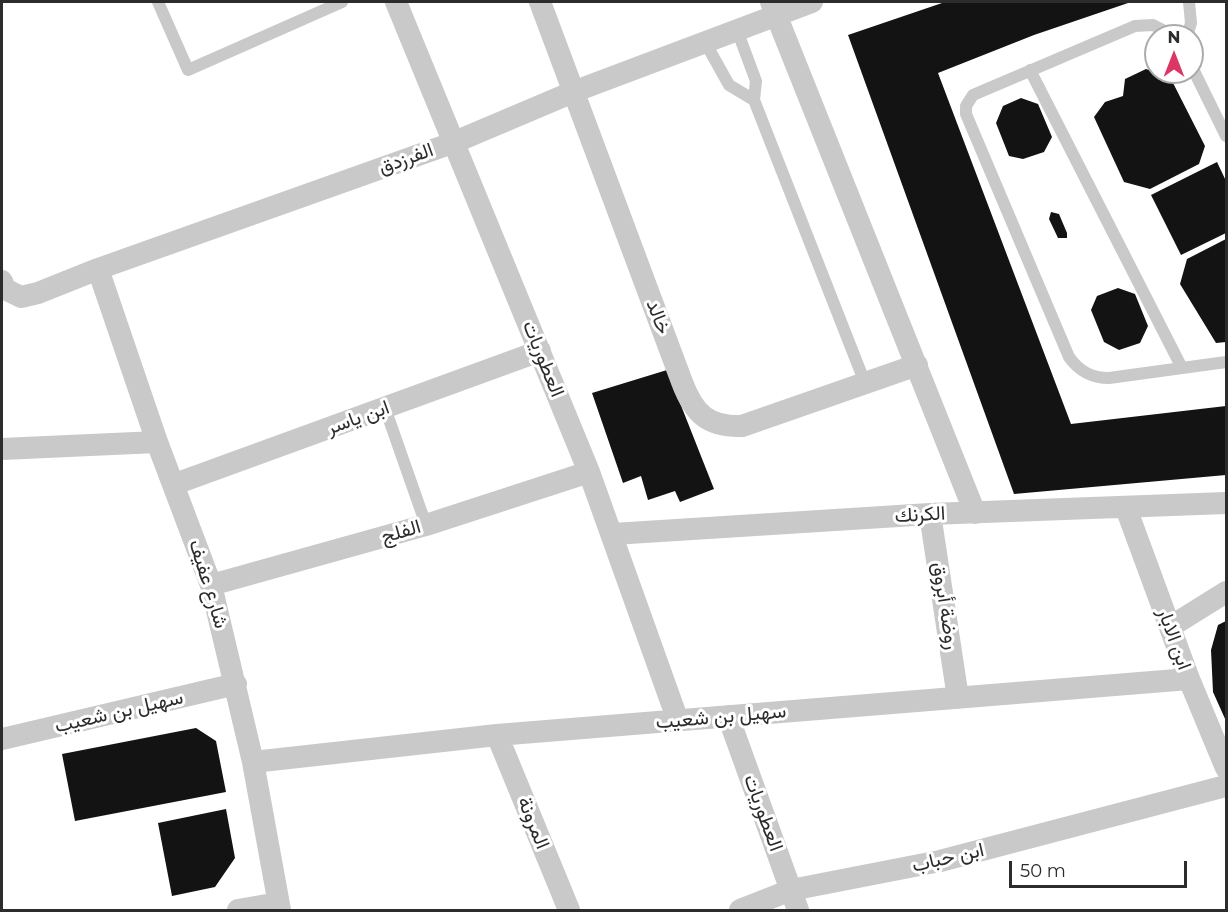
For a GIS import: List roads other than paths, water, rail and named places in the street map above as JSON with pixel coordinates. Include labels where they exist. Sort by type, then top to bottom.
[{"type":"street","name":"العطوريات","points":[[396,2],[589,472],[678,721]]},
{"type":"street","name":"خالد","points":[[540,2],[688,398],[697,412],[721,427],[742,426],[917,365]]},
{"type":"street","name":"الفرزدق","points":[[2,281],[5,289],[21,297],[38,293],[98,269],[455,142],[573,92],[737,30],[774,8],[812,2]]},
{"type":"street","points":[[774,8],[975,513]]},
{"type":"street","name":"شارع عفيف","points":[[98,269],[157,442],[175,484],[211,585],[253,762],[279,907]]},
{"type":"street","name":"ابن ياسر","points":[[175,484],[540,351]]},
{"type":"street","points":[[2,449],[157,442]]},
{"type":"street","name":"الفلج","points":[[211,585],[426,525],[589,472]]},
{"type":"street","name":"الكرنك","points":[[613,534],[930,514],[1126,508],[1227,502]]},
{"type":"street","name":"ابن الابار","points":[[1126,508],[1189,679],[1227,768]]},
{"type":"street","name":"روضة أبروق","points":[[930,514],[958,698]]},
{"type":"street","points":[[1170,627],[1227,592]]},
{"type":"street","name":"سهيل بن شعيب","points":[[253,762],[497,735],[1189,679]]},
{"type":"street","name":"سهيل بن شعيب","points":[[2,739],[236,684]]},
{"type":"street","name":"العطوريات","points":[[728,716],[795,900]]},
{"type":"street","name":"المرونة","points":[[497,735],[569,910]]},
{"type":"street","name":"ابن حباب","points":[[740,910],[795,900],[1227,786]]},
{"type":"street","points":[[238,910],[279,907]]},
{"type":"lane","points":[[158,2],[188,70],[342,2]]},
{"type":"lane","points":[[1189,2],[1191,24]]},
{"type":"lane","points":[[1144,26],[1135,26],[973,95],[966,106],[966,114],[1069,357],[1082,371],[1099,378],[1227,362]]},
{"type":"lane","points":[[737,30],[756,81],[753,100],[865,383]]},
{"type":"lane","points":[[705,42],[729,85],[753,100]]},
{"type":"lane","points":[[1030,70],[1182,368]]},
{"type":"lane","points":[[1201,84],[1227,136]]},
{"type":"lane","points":[[385,408],[426,525]]}]
